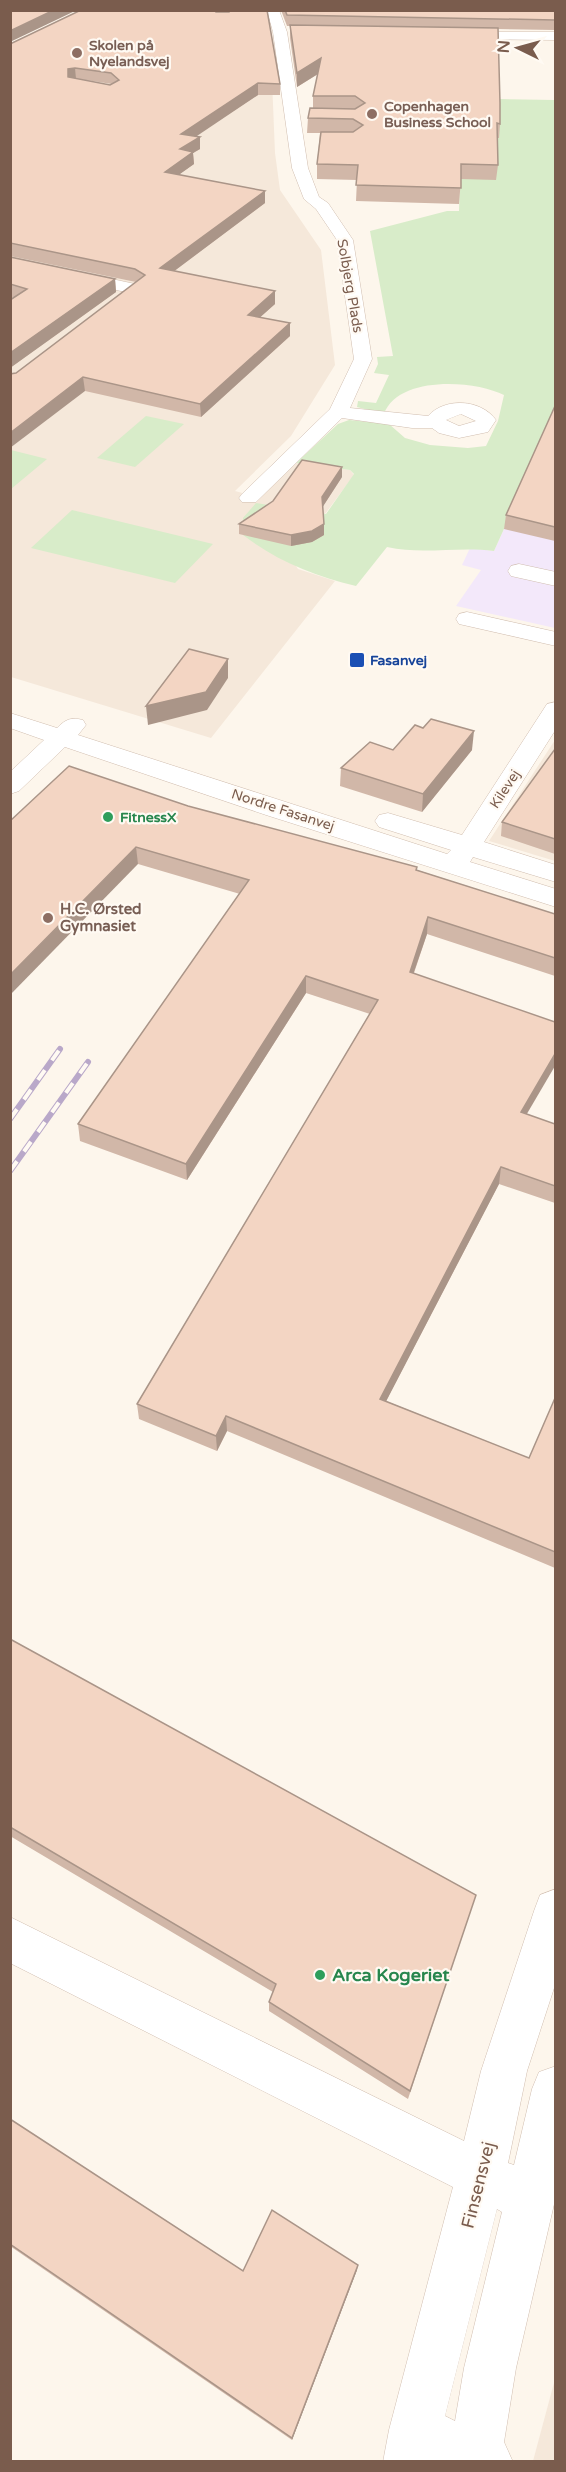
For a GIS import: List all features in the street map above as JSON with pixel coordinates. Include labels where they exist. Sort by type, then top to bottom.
[{"type":"street","name":"Solbjerg Plads","points":[[249,498],[338,412],[363,358],[345,240],[322,206],[312,199],[302,177],[297,108],[285,32],[273,10]]},
{"type":"street","points":[[438,35],[555,36]]},
{"type":"street","points":[[301,145],[319,157]]},
{"type":"street","points":[[10,262],[135,289],[116,303]]},
{"type":"street","points":[[338,412],[412,422],[437,422]]},
{"type":"street","points":[[519,571],[555,579]]},
{"type":"street","points":[[467,619],[555,639]]},
{"type":"street","name":"Nordre Fasanvej","points":[[10,699],[70,729],[460,856],[555,898]]},
{"type":"street","name":"Kilevej","points":[[460,856],[555,709]]},
{"type":"street","name":"Nordre Fasanvej","points":[[10,720],[70,729]]},
{"type":"street","points":[[10,786],[70,729]]},
{"type":"street","name":"Nordre Fasanvej","points":[[460,856],[555,874]]},
{"type":"street","name":"Finsensvej","points":[[412,2446],[481,2174],[504,2071],[555,1911]]},
{"type":"street","points":[[10,1939],[531,2200]]},
{"type":"street","points":[[412,2446],[478,2460],[490,2368],[531,2200],[555,2089]]},
{"type":"shaded area","points":[[114,11],[264,11],[272,80],[275,153],[280,190],[321,250],[335,365],[291,436],[235,491],[246,494],[296,463],[350,470],[354,475],[325,514],[256,504],[298,569],[335,581],[211,738],[11,677],[11,66]]},
{"type":"shaded area","points":[[555,416],[555,628],[456,606],[481,570],[462,565],[470,548],[494,551]]},
{"type":"shaded area","points":[[555,740],[555,861],[489,841]]},
{"type":"shaded area","points":[[555,2379],[555,2461],[533,2461]]},
{"type":"green space","points":[[499,99],[555,100],[555,416],[494,551],[414,550],[387,547],[356,586],[296,566],[269,553],[243,535],[243,518],[256,503],[326,514],[354,474],[350,470],[296,463],[338,424],[349,420],[389,424],[405,438],[430,445],[468,448],[486,446],[498,421],[504,395],[475,386],[457,384],[438,384],[405,392],[392,401],[384,414],[357,407],[358,401],[376,403],[389,375],[374,373],[378,364],[377,357],[393,356],[370,231],[447,211],[459,211],[460,179],[496,169]]},
{"type":"green space","points":[[146,416],[184,424],[135,467],[97,458]]},
{"type":"green space","points":[[10,450],[47,459],[11,489]]},
{"type":"green space","points":[[72,510],[213,544],[175,583],[31,548]]},
{"type":"building","points":[[10,10],[54,10],[10,31]]},
{"type":"building","points":[[81,10],[216,10],[216,12],[229,12],[232,10],[267,10],[280,84],[258,83],[181,134],[200,137],[180,149],[193,152],[165,172],[265,191],[160,268],[275,291],[248,315],[290,323],[200,404],[83,377],[10,433],[10,374],[16,373],[145,275],[135,269],[10,243],[10,44]],"holes":[[[75,68],[111,73],[119,80],[110,85],[68,77],[68,69]]]},
{"type":"building","points":[[285,10],[555,10],[555,20],[287,15]]},
{"type":"building","name":"Copenhagen Business School","points":[[290,25],[498,28],[500,124],[497,123],[498,165],[461,164],[461,188],[356,185],[358,165],[317,164],[321,132],[353,132],[363,125],[353,119],[308,118],[310,108],[355,109],[365,103],[355,96],[313,96],[321,58],[297,73]]},
{"type":"building","points":[[10,257],[115,279],[10,353],[10,300],[27,289],[10,284]]},
{"type":"building","points":[[555,406],[555,527],[506,515]]},
{"type":"building","points":[[302,460],[342,467],[322,497],[324,524],[312,531],[291,535],[239,524],[273,501]]},
{"type":"building","points":[[189,649],[228,659],[206,692],[146,706]]},
{"type":"building","points":[[431,719],[474,731],[423,794],[341,768],[370,742],[393,750],[415,725],[423,728]]},
{"type":"building","points":[[555,749],[555,839],[502,822]]},
{"type":"building","points":[[69,766],[188,806],[417,867],[416,870],[555,914],[555,958],[428,917],[410,972],[555,1022],[555,1054],[521,1112],[555,1124],[555,1186],[501,1167],[380,1399],[529,1458],[555,1398],[555,1552],[226,1416],[216,1436],[137,1404],[378,1000],[306,976],[186,1164],[78,1124],[249,880],[136,847],[10,975],[10,821]]},
{"type":"building","points":[[10,1639],[476,1895],[410,2091],[269,2002],[276,1984],[10,1827]]},
{"type":"building","points":[[10,2119],[243,2271],[272,2210],[358,2265],[292,2438],[10,2244]]},
{"type":"railway","points":[[10,1119],[60,1049]]},
{"type":"railway","points":[[10,1171],[88,1062]]},
{"type":"place","name":"Skolen på Nyelandsvej","points":[[77,53]]},
{"type":"place","name":"Copenhagen Business School","points":[[372,114]]},
{"type":"place","name":"Fasanvej","points":[[357,660]]},
{"type":"place","name":"FitnessX","points":[[108,817]]},
{"type":"place","name":"H.C. Ørsted Gymnasiet","points":[[48,918]]},
{"type":"place","name":"Arca Kogeriet","points":[[320,1975]]}]
